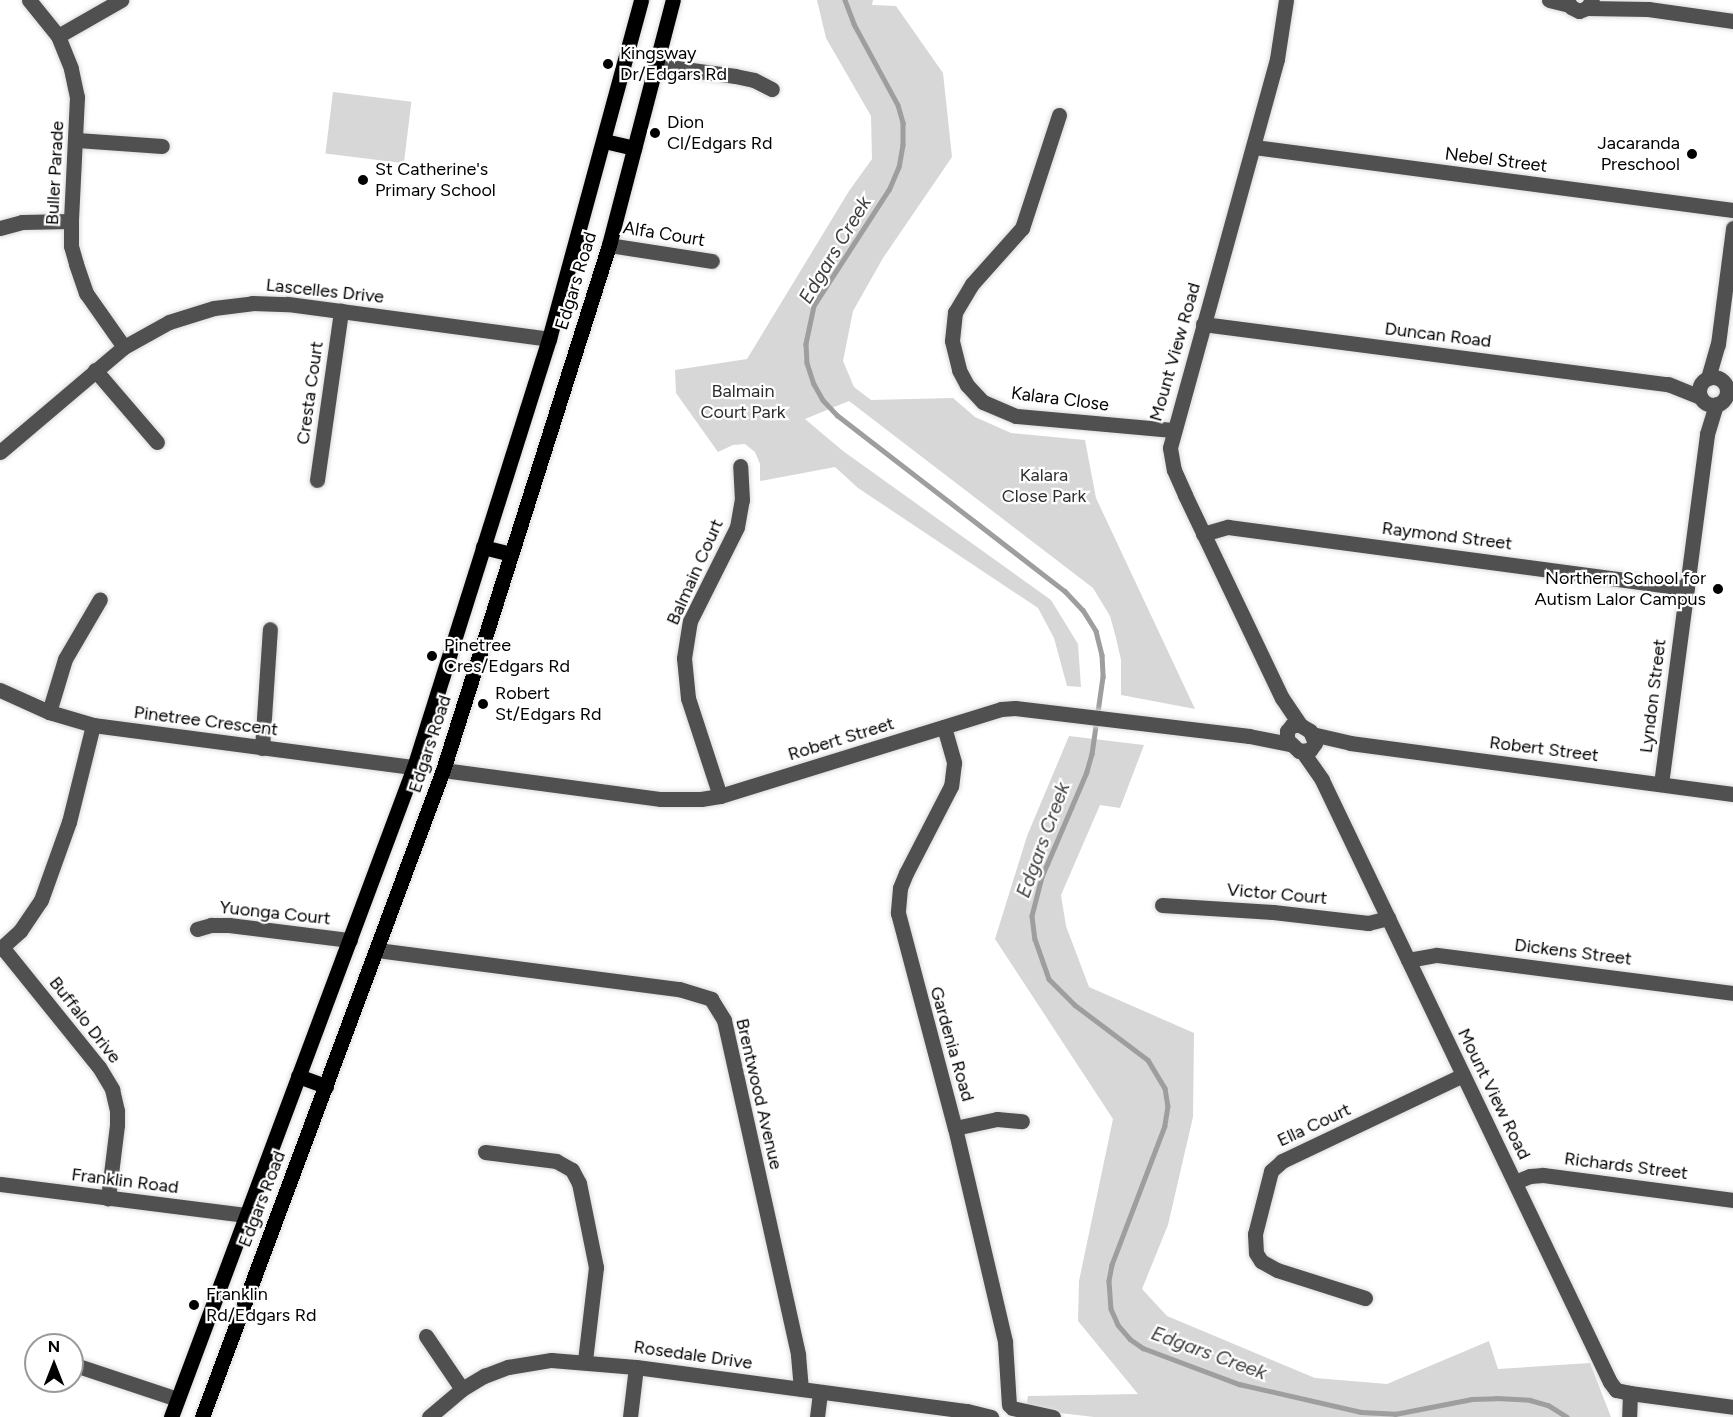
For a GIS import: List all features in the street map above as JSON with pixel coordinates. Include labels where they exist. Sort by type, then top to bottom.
[{"type":"main road","name":"Edgars Road","points":[[171,1417],[414,767],[549,339],[641,0]]},
{"type":"main road","name":"Edgars Road","points":[[202,1417],[443,770],[609,244],[673,0]]},
{"type":"main road","points":[[604,141],[634,148]]},
{"type":"main road","points":[[483,547],[511,554]]},
{"type":"main road","points":[[298,1076],[326,1086]]},
{"type":"street","name":"Buller Parade","points":[[28,0],[57,36],[69,62],[76,89],[77,140],[70,221],[71,246],[86,293],[124,347]]},
{"type":"street","points":[[57,36],[121,0]]},
{"type":"street","name":"Mount View Road","points":[[1286,0],[1277,59],[1254,147],[1173,430],[1170,448],[1174,470],[1610,1382],[1616,1390],[1630,1393]]},
{"type":"street","points":[[1549,0],[1568,3],[1576,10],[1590,4],[1648,9],[1733,21]]},
{"type":"street","points":[[1620,0],[1648,9]]},
{"type":"street","points":[[655,65],[735,76],[754,80],[772,89]]},
{"type":"street","name":"Kalara Close","points":[[1059,115],[1022,228],[972,284],[955,312],[952,341],[959,370],[967,385],[983,402],[1016,416],[1173,430]]},
{"type":"street","points":[[77,140],[162,146]]},
{"type":"street","name":"Nebel Street","points":[[1254,147],[1733,210]]},
{"type":"street","points":[[0,228],[22,222],[70,221]]},
{"type":"street","name":"Lyndon Street","points":[[1661,784],[1707,434],[1717,392],[1718,345],[1733,228]]},
{"type":"street","name":"Alfa Court","points":[[609,244],[712,261]]},
{"type":"street","name":"Lascelles Drive","points":[[0,452],[124,347],[169,322],[224,307],[268,303],[549,339]]},
{"type":"street","name":"Cresta Court","points":[[317,480],[341,312]]},
{"type":"street","name":"Duncan Road","points":[[1203,324],[1717,392]]},
{"type":"street","points":[[95,370],[157,442]]},
{"type":"street","name":"Balmain Court","points":[[720,796],[688,698],[684,658],[690,621],[737,527],[742,500],[740,466]]},
{"type":"street","name":"Raymond Street","points":[[1203,534],[1228,527],[1687,588]]},
{"type":"street","points":[[49,712],[65,659],[100,599]]},
{"type":"street","points":[[262,748],[270,629]]},
{"type":"street","name":"Pinetree Crescent","points":[[0,690],[49,712],[93,725],[414,767]]},
{"type":"street","name":"Robert Street","points":[[443,770],[661,799],[701,799],[720,796],[1001,709],[1015,708],[1249,736],[1301,738],[1733,794]]},
{"type":"street","points":[[1,948],[20,931],[41,900],[76,797],[93,725]]},
{"type":"street","name":"Gardenia Road","points":[[944,727],[954,763],[951,786],[906,873],[900,888],[897,913],[955,1128],[1005,1342],[1008,1381],[1001,1411]]},
{"type":"street","name":"Victor Court","points":[[1162,905],[1273,912],[1368,923],[1388,918]]},
{"type":"street","name":"Yuonga Court","points":[[196,929],[229,925],[350,940]]},
{"type":"street","name":"Buffalo Drive","points":[[1,948],[99,1067],[111,1089],[117,1111],[117,1125],[108,1198]]},
{"type":"street","name":"Brentwood Avenue","points":[[377,950],[679,989],[711,999],[724,1020],[798,1355],[801,1389]]},
{"type":"street","name":"Dickens Street","points":[[1408,960],[1437,955],[1733,993]]},
{"type":"street","name":"Ella Court","points":[[1365,1298],[1277,1270],[1261,1262],[1256,1253],[1255,1234],[1271,1171],[1282,1161],[1463,1076]]},
{"type":"street","points":[[955,1128],[997,1119],[1022,1121]]},
{"type":"street","points":[[485,1152],[556,1161],[572,1170],[579,1183],[596,1267],[585,1361]]},
{"type":"street","name":"Richards Street","points":[[1515,1182],[1530,1176],[1543,1175],[1733,1200]]},
{"type":"street","name":"Franklin Road","points":[[0,1184],[246,1215]]},
{"type":"street","points":[[426,1336],[462,1389]]},
{"type":"street","name":"Rosedale Drive","points":[[429,1417],[462,1389],[484,1376],[528,1362],[585,1361],[967,1411],[1001,1411],[1041,1416]]},
{"type":"street","points":[[84,1368],[177,1399]]},
{"type":"street","points":[[630,1417],[636,1368]]},
{"type":"street","points":[[817,1417],[820,1392]]},
{"type":"street","points":[[1629,1417],[1630,1393],[1733,1407]]},
{"type":"green space","points":[[817,0],[873,0],[872,5],[896,6],[943,73],[952,157],[883,258],[853,311],[843,361],[854,387],[871,400],[953,398],[975,417],[1011,433],[1085,440],[1096,498],[1195,709],[1121,695],[1121,660],[1116,638],[1110,616],[1093,588],[849,401],[805,419],[843,451],[1051,600],[1078,644],[1081,687],[1067,686],[1054,638],[1038,608],[858,488],[835,467],[760,481],[760,464],[755,452],[745,444],[733,445],[718,452],[676,393],[675,370],[747,359],[849,191],[872,159],[871,116],[826,38]]},
{"type":"green space","points":[[333,92],[411,102],[404,163],[325,154]]},
{"type":"green space","points":[[1069,736],[1144,745],[1120,808],[1100,805],[1061,895],[1066,926],[1089,987],[1194,1033],[1193,1117],[1168,1225],[1142,1289],[1167,1316],[1315,1378],[1387,1384],[1489,1341],[1498,1369],[1590,1363],[1611,1417],[1094,1417],[1026,1409],[1028,1396],[1138,1394],[1078,1321],[1079,1281],[1113,1119],[995,939],[1027,836]]},
{"type":"waterway","name":"Edgars Creek","points":[[845,0],[854,24],[898,105],[903,123],[903,145],[899,167],[889,190],[814,306],[806,344],[807,363],[814,384],[823,400],[837,415],[1065,591],[1083,610],[1096,631],[1102,655],[1103,677],[1092,754],[1087,772],[1042,877],[1032,916],[1035,939],[1049,979],[1075,1005],[1148,1060],[1165,1088],[1168,1106],[1165,1126],[1112,1265],[1109,1281],[1111,1309],[1118,1325],[1130,1339],[1143,1348],[1239,1384],[1361,1412],[1395,1414],[1472,1399],[1496,1398],[1530,1400],[1548,1405],[1567,1417]]},
{"type":"place","name":"Kingsway Dr/Edgars Rd","points":[[608,64]]},
{"type":"place","name":"Dion Cl/Edgars Rd","points":[[655,133]]},
{"type":"place","name":"Jacaranda Preschool","points":[[1692,154]]},
{"type":"place","name":"St Catherine's Primary School","points":[[363,180]]},
{"type":"place","name":"Northern School for Autism Lalor Campus","points":[[1718,589]]},
{"type":"place","name":"Pinetree Cres/Edgars Rd","points":[[432,656]]},
{"type":"place","name":"Robert St/Edgars Rd","points":[[483,704]]},
{"type":"place","name":"Franklin Rd/Edgars Rd","points":[[194,1305]]},
{"type":"park label","name":"Balmain Court Park","points":[[743,402]]},
{"type":"park label","name":"Kalara Close Park","points":[[1044,486]]}]
